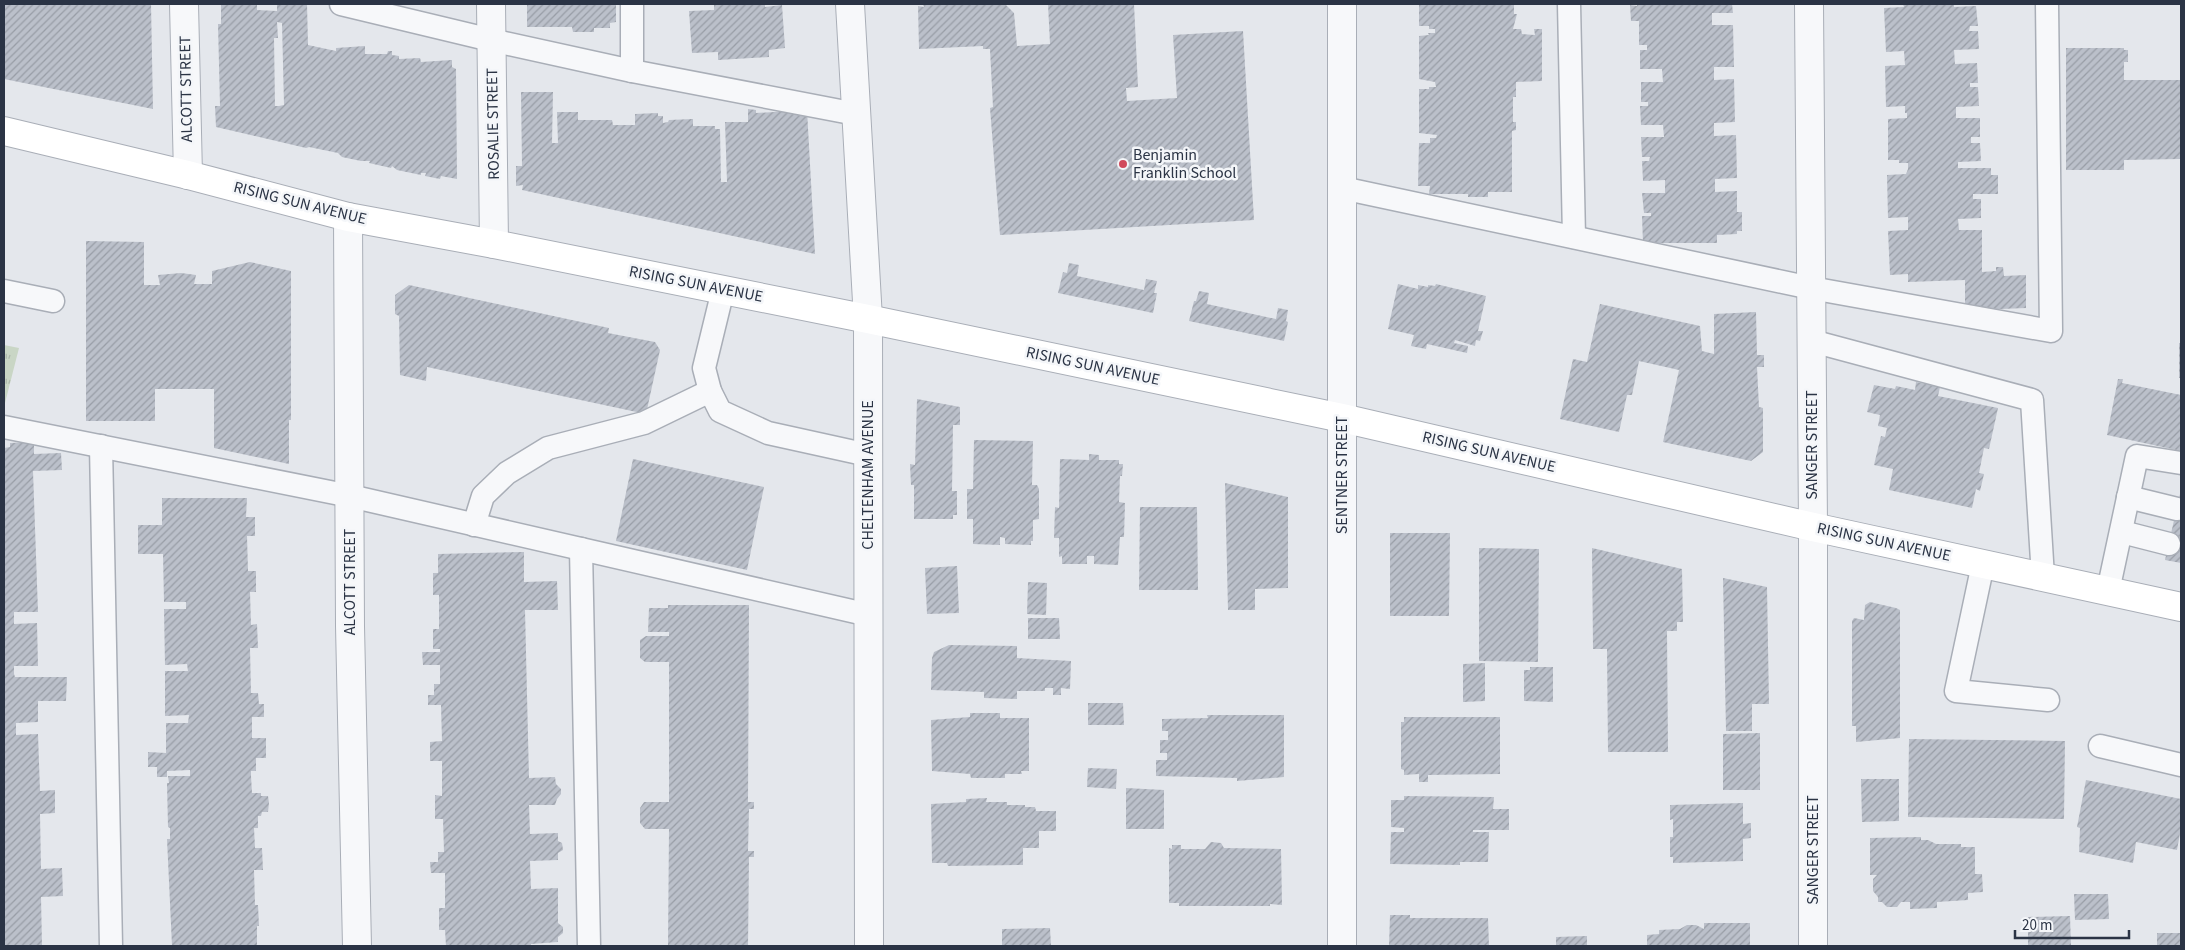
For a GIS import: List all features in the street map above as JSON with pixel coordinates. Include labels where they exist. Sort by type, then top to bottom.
[{"type":"main road","name":"RISING SUN AVENUE","points":[[4,131],[188,175],[348,217],[494,244],[868,319],[1342,418],[1813,527],[2181,607]]},
{"type":"street","name":"ALCOTT STREET","points":[[184,4],[188,175]]},
{"type":"street","name":"ROSALIE STREET","points":[[491,4],[494,244]]},
{"type":"street","name":"CHELTENHAM AVENUE","points":[[850,4],[868,319],[869,946]]},
{"type":"street","name":"SENTNER STREET","points":[[1342,4],[1342,946]]},
{"type":"street","name":"SANGER STREET","points":[[1809,4],[1813,527],[1813,946]]},
{"type":"street","name":"ALCOTT STREET","points":[[348,217],[356,946]]},
{"type":"lane","points":[[341,4],[632,71],[856,114]]},
{"type":"lane","points":[[632,4],[632,71]]},
{"type":"lane","points":[[1569,4],[1574,237]]},
{"type":"lane","points":[[1342,188],[1811,288],[2051,331],[2046,4]]},
{"type":"lane","points":[[724,290],[704,368],[710,391],[720,411],[768,433],[868,455]]},
{"type":"lane","points":[[4,291],[53,301]]},
{"type":"lane","points":[[1812,341],[2032,400],[2043,577]]},
{"type":"lane","points":[[474,525],[484,496],[507,473],[548,448],[644,423],[710,391]]},
{"type":"lane","points":[[4,427],[350,496],[869,615]]},
{"type":"lane","points":[[101,446],[111,946]]},
{"type":"lane","points":[[2108,591],[2137,456],[2181,463]]},
{"type":"lane","points":[[2128,496],[2177,509]]},
{"type":"lane","points":[[2122,532],[2169,544]]},
{"type":"lane","points":[[581,549],[589,946]]},
{"type":"lane","points":[[1983,564],[1956,691],[2048,700]]},
{"type":"lane","points":[[2100,746],[2181,765]]},
{"type":"green space","points":[[4,345],[19,348],[5,403],[4,402]]},
{"type":"building","points":[[4,4],[151,4],[153,109],[4,79]]},
{"type":"building","points":[[221,4],[257,4],[257,10],[277,11],[277,4],[307,4],[308,45],[336,51],[336,48],[365,46],[365,54],[387,54],[388,51],[392,51],[392,55],[399,56],[399,59],[420,58],[421,62],[452,60],[452,67],[456,69],[457,179],[441,176],[440,179],[425,176],[426,173],[421,173],[421,175],[397,170],[392,166],[391,168],[369,163],[370,161],[342,157],[338,153],[306,148],[216,127],[215,106],[220,106],[218,24],[221,24]],"holes":[[[277,22],[282,23],[284,105],[275,106],[274,38],[278,38]]]},
{"type":"building","points":[[527,4],[616,4],[616,22],[610,23],[610,28],[594,28],[594,32],[573,32],[572,27],[527,27]]},
{"type":"building","points":[[714,4],[765,4],[765,7],[782,5],[785,48],[769,50],[769,57],[718,60],[718,52],[692,53],[689,11],[714,10]]},
{"type":"building","name":"Benjamin Franklin School","points":[[923,4],[1005,4],[1014,13],[1017,46],[1050,44],[1048,4],[1134,4],[1138,87],[1126,88],[1127,101],[1177,98],[1173,35],[1243,31],[1254,220],[1000,235],[990,108],[993,107],[990,49],[983,49],[983,46],[919,49],[918,6],[924,7]]},
{"type":"building","points":[[1419,4],[1514,4],[1514,14],[1517,14],[1513,29],[1521,29],[1522,34],[1535,35],[1534,29],[1542,29],[1542,81],[1516,82],[1516,97],[1513,97],[1513,122],[1516,122],[1516,130],[1512,131],[1512,192],[1488,192],[1488,197],[1468,197],[1468,194],[1429,194],[1430,186],[1418,186],[1419,143],[1430,143],[1430,138],[1436,138],[1437,135],[1419,133],[1419,89],[1436,87],[1435,82],[1419,79],[1419,36],[1435,33],[1435,29],[1429,29],[1429,26],[1419,26]]},
{"type":"building","points":[[1637,4],[1732,4],[1733,13],[1712,13],[1712,25],[1733,25],[1734,67],[1714,67],[1714,80],[1734,79],[1735,122],[1714,123],[1714,136],[1736,135],[1737,178],[1715,179],[1715,192],[1737,191],[1737,212],[1742,212],[1742,231],[1737,231],[1737,234],[1717,235],[1717,243],[1643,243],[1642,216],[1651,216],[1651,213],[1644,213],[1642,193],[1665,193],[1665,180],[1643,181],[1642,161],[1649,161],[1650,157],[1642,157],[1641,137],[1664,137],[1663,125],[1641,125],[1640,106],[1648,106],[1648,102],[1641,102],[1641,82],[1663,82],[1662,69],[1640,69],[1640,50],[1647,50],[1647,45],[1639,45],[1639,21],[1631,21],[1630,5],[1637,6]]},
{"type":"building","points":[[1903,4],[1954,4],[1954,7],[1976,6],[1978,26],[1970,26],[1969,31],[1978,31],[1979,49],[1954,50],[1955,64],[1977,63],[1978,83],[1970,83],[1970,87],[1978,87],[1979,106],[1956,107],[1956,118],[1980,118],[1980,137],[1971,137],[1971,143],[1980,143],[1981,161],[1958,162],[1958,168],[1991,168],[1991,175],[1998,175],[1998,194],[1973,194],[1973,199],[1981,199],[1981,218],[1958,219],[1959,230],[1982,230],[1982,272],[1996,271],[1996,267],[2003,267],[2004,276],[2026,275],[2026,308],[1976,310],[1976,305],[1965,304],[1965,280],[1908,282],[1908,274],[1890,275],[1888,231],[1908,230],[1908,217],[1888,218],[1887,175],[1906,174],[1908,163],[1899,163],[1899,160],[1888,160],[1888,119],[1907,118],[1907,113],[1905,113],[1905,106],[1886,107],[1885,66],[1905,65],[1904,51],[1886,52],[1884,8],[1904,7]]},
{"type":"building","points":[[2066,48],[2124,48],[2124,50],[2128,50],[2128,62],[2124,62],[2124,80],[2181,80],[2181,159],[2124,160],[2124,170],[2066,170]]},
{"type":"building","points":[[521,92],[553,92],[552,143],[558,143],[557,112],[578,112],[578,120],[612,120],[613,125],[635,125],[635,114],[658,113],[658,116],[663,116],[663,123],[669,120],[693,119],[693,126],[715,126],[715,129],[720,129],[721,182],[727,182],[725,122],[748,122],[748,109],[756,110],[756,113],[807,110],[815,254],[522,190],[523,185],[516,186],[516,166],[522,166]]},
{"type":"building","points":[[86,241],[144,242],[144,285],[160,285],[158,275],[181,273],[196,275],[194,284],[212,284],[212,271],[250,262],[291,271],[291,420],[289,420],[289,464],[214,448],[214,389],[155,389],[155,421],[86,421]]},
{"type":"building","points":[[1069,263],[1079,265],[1077,276],[1144,290],[1146,279],[1157,281],[1153,313],[1058,293],[1063,272],[1067,273]]},
{"type":"building","points":[[1398,284],[1418,289],[1418,285],[1428,287],[1428,285],[1435,286],[1436,284],[1486,296],[1478,331],[1483,331],[1480,341],[1476,340],[1475,346],[1455,340],[1454,343],[1468,346],[1467,353],[1427,344],[1426,349],[1411,346],[1414,335],[1388,329]]},
{"type":"building","points":[[409,285],[609,328],[608,333],[655,342],[660,350],[646,414],[427,367],[426,381],[400,375],[399,316],[395,314],[395,295]]},
{"type":"building","points":[[1199,291],[1209,293],[1207,304],[1276,319],[1278,308],[1288,310],[1286,321],[1288,322],[1284,341],[1189,321],[1194,301],[1196,301]]},
{"type":"building","points":[[1600,304],[1700,326],[1702,351],[1714,354],[1714,314],[1756,312],[1757,355],[1764,355],[1764,367],[1757,367],[1759,407],[1763,408],[1763,452],[1751,461],[1663,442],[1679,370],[1639,361],[1632,395],[1627,395],[1619,432],[1560,419],[1573,359],[1587,362]]},
{"type":"building","points":[[2179,343],[2181,343],[2181,378],[2179,378]]},
{"type":"building","points":[[2118,379],[2123,379],[2122,383],[2181,395],[2181,451],[2107,435]]},
{"type":"building","points":[[1916,382],[1940,387],[1938,396],[1998,408],[1989,449],[1984,448],[1979,473],[1984,474],[1980,491],[1976,489],[1972,508],[1889,490],[1893,469],[1874,465],[1881,436],[1885,437],[1887,428],[1878,426],[1880,415],[1867,412],[1874,385],[1895,389],[1896,386],[1915,390]]},
{"type":"building","points":[[917,399],[960,407],[960,425],[953,425],[952,491],[957,491],[957,515],[953,515],[953,519],[914,519],[914,485],[911,485],[910,464],[915,465]]},
{"type":"building","points":[[974,440],[1033,441],[1032,485],[1037,485],[1039,489],[1039,519],[1033,520],[1033,541],[1031,541],[1031,545],[1005,544],[1005,538],[1000,537],[1000,545],[973,544],[973,519],[967,519],[967,489],[973,489]]},
{"type":"building","points":[[34,442],[34,454],[61,453],[62,470],[33,471],[38,612],[14,612],[14,624],[37,623],[38,666],[14,666],[14,674],[15,677],[67,677],[66,701],[38,701],[38,722],[16,723],[16,735],[38,734],[40,791],[55,790],[55,813],[40,814],[41,869],[62,868],[63,896],[41,897],[42,946],[4,946],[4,448],[10,447],[10,443]]},
{"type":"building","points":[[1089,454],[1099,455],[1099,460],[1119,460],[1119,464],[1123,464],[1122,476],[1120,476],[1119,502],[1125,503],[1124,537],[1120,537],[1118,565],[1094,564],[1094,556],[1087,556],[1087,564],[1062,564],[1062,556],[1059,557],[1059,538],[1054,538],[1055,507],[1059,508],[1060,459],[1089,460]]},
{"type":"building","points":[[633,459],[764,487],[747,570],[616,541]]},
{"type":"building","points":[[1225,483],[1288,497],[1288,588],[1255,589],[1255,610],[1228,610]]},
{"type":"building","points":[[2181,494],[2181,563],[2165,560]]},
{"type":"building","points":[[162,498],[247,498],[246,517],[255,517],[255,536],[247,536],[248,571],[256,571],[256,592],[250,592],[251,625],[257,624],[258,648],[250,648],[251,693],[258,693],[259,704],[264,704],[264,717],[252,717],[252,738],[266,738],[266,758],[256,758],[256,771],[251,771],[251,776],[252,793],[261,793],[261,796],[268,796],[269,803],[268,812],[262,812],[261,816],[258,816],[258,828],[254,828],[255,848],[262,848],[263,870],[254,870],[255,905],[258,905],[259,926],[257,926],[257,946],[172,946],[167,839],[170,839],[170,828],[168,827],[167,783],[169,783],[168,776],[190,776],[190,770],[167,771],[167,777],[157,777],[157,767],[148,767],[148,752],[166,753],[166,723],[188,723],[189,715],[165,716],[165,671],[188,671],[187,664],[165,665],[164,609],[186,609],[186,602],[164,602],[163,554],[138,554],[138,525],[162,525]]},
{"type":"building","points":[[1140,507],[1197,507],[1198,590],[1139,590]]},
{"type":"building","points":[[1390,533],[1450,533],[1449,616],[1390,616]]},
{"type":"building","points":[[1479,548],[1539,549],[1538,662],[1479,661]]},
{"type":"building","points":[[1592,548],[1682,569],[1683,622],[1677,622],[1677,631],[1667,631],[1668,752],[1608,752],[1607,649],[1593,649]]},
{"type":"building","points":[[524,552],[524,582],[557,581],[558,610],[525,610],[529,778],[555,777],[556,784],[561,789],[561,794],[555,805],[529,805],[530,834],[558,833],[558,841],[562,843],[563,850],[558,853],[558,860],[530,861],[531,889],[558,888],[558,923],[563,927],[563,933],[558,937],[558,942],[531,944],[531,946],[446,946],[445,930],[439,930],[439,908],[445,908],[445,873],[431,873],[430,862],[438,862],[438,852],[444,852],[443,819],[435,819],[435,795],[442,796],[442,761],[430,761],[430,742],[442,741],[441,705],[428,705],[428,695],[434,695],[434,684],[440,684],[440,665],[423,665],[422,652],[440,652],[440,649],[433,649],[433,629],[439,629],[439,595],[433,595],[433,573],[438,573],[438,554]]},
{"type":"building","points":[[957,566],[959,613],[927,614],[925,568]]},
{"type":"building","points":[[1723,578],[1767,587],[1769,704],[1752,704],[1752,731],[1726,731]]},
{"type":"building","points":[[1028,582],[1047,583],[1046,615],[1027,614]]},
{"type":"building","points":[[1870,602],[1900,610],[1900,738],[1856,742],[1856,726],[1852,726],[1852,621],[1854,618],[1864,620],[1865,605]]},
{"type":"building","points":[[668,605],[749,605],[748,802],[754,802],[754,809],[749,809],[748,851],[754,851],[754,857],[749,857],[748,946],[668,946],[669,829],[645,829],[640,823],[640,808],[644,802],[669,802],[669,662],[645,662],[640,658],[640,640],[646,636],[669,636],[669,632],[648,632],[649,608],[668,608]]},
{"type":"building","points":[[1028,618],[1059,618],[1060,639],[1028,639]]},
{"type":"building","points":[[949,645],[1017,646],[1017,658],[1071,661],[1070,689],[1061,688],[1061,695],[1053,695],[1053,688],[1045,688],[1045,691],[1017,691],[1017,699],[984,698],[984,692],[931,690],[932,658],[934,652]]},
{"type":"building","points":[[1485,663],[1485,701],[1463,702],[1463,664]]},
{"type":"building","points":[[1530,667],[1553,667],[1553,702],[1524,701],[1524,670],[1530,670]]},
{"type":"building","points":[[1088,703],[1123,703],[1124,725],[1088,725]]},
{"type":"building","points":[[970,713],[1000,713],[1000,718],[1029,718],[1029,771],[1021,771],[1022,774],[1005,774],[1005,778],[971,778],[970,774],[932,771],[931,720],[970,717]]},
{"type":"building","points":[[1207,715],[1284,715],[1284,777],[1237,781],[1237,778],[1156,776],[1156,760],[1167,760],[1167,753],[1160,753],[1160,740],[1168,740],[1168,731],[1162,731],[1162,719],[1208,718]]},
{"type":"building","points":[[1404,717],[1500,717],[1500,774],[1428,775],[1428,782],[1419,782],[1419,774],[1404,775],[1404,770],[1401,769],[1401,722],[1404,722]]},
{"type":"building","points":[[1760,733],[1760,790],[1723,790],[1723,734]]},
{"type":"building","points":[[1909,739],[2065,741],[2064,819],[1908,817]]},
{"type":"building","points":[[1088,768],[1117,769],[1116,789],[1087,787]]},
{"type":"building","points":[[1861,779],[1899,779],[1899,821],[1862,822]]},
{"type":"building","points":[[2086,780],[2181,799],[2181,828],[2177,850],[2136,842],[2133,863],[2079,852],[2080,828],[2077,827]]},
{"type":"building","points":[[1126,788],[1164,790],[1164,829],[1126,829]]},
{"type":"building","points":[[1404,796],[1494,797],[1493,809],[1509,809],[1509,830],[1473,830],[1473,832],[1489,832],[1488,862],[1460,862],[1460,865],[1390,864],[1391,832],[1404,832],[1404,828],[1391,827],[1391,800],[1404,800]]},
{"type":"building","points":[[987,798],[986,802],[1007,802],[1007,805],[1035,807],[1036,811],[1056,811],[1056,831],[1039,831],[1039,848],[1023,848],[1023,865],[948,866],[947,863],[932,863],[931,804],[966,802],[966,799]]},
{"type":"building","points":[[1743,803],[1743,824],[1751,823],[1751,838],[1743,839],[1743,861],[1673,863],[1673,857],[1670,857],[1670,837],[1673,837],[1673,819],[1670,820],[1670,805]]},
{"type":"building","points":[[1921,837],[1921,840],[1928,840],[1936,844],[1961,844],[1961,847],[1975,847],[1975,874],[1982,874],[1983,892],[1968,893],[1968,900],[1937,902],[1937,908],[1910,909],[1910,902],[1901,902],[1897,907],[1887,907],[1882,902],[1878,902],[1878,897],[1873,891],[1873,879],[1877,875],[1870,875],[1870,838]]},
{"type":"building","points":[[1211,842],[1221,843],[1224,848],[1281,849],[1282,905],[1179,906],[1179,903],[1169,903],[1169,848],[1172,849],[1172,845],[1181,845],[1181,849],[1205,849]]},
{"type":"building","points":[[2074,894],[2108,894],[2109,919],[2075,920]]},
{"type":"building","points":[[1390,915],[1410,915],[1410,918],[1488,918],[1489,946],[1389,946]]},
{"type":"building","points":[[2070,916],[2071,946],[2028,946],[2028,917]]},
{"type":"building","points":[[1704,923],[1750,923],[1750,946],[1647,946],[1647,935],[1659,934],[1659,930],[1680,929],[1687,925],[1696,925],[1704,929]]},
{"type":"building","points":[[1050,928],[1051,946],[1002,946],[1002,929]]},
{"type":"building","points":[[2157,933],[2181,933],[2181,946],[2157,946]]},
{"type":"building","points":[[1587,936],[1587,946],[1556,946],[1556,937]]},
{"type":"place","name":"Benjamin Franklin School","points":[[1123,164]]}]
